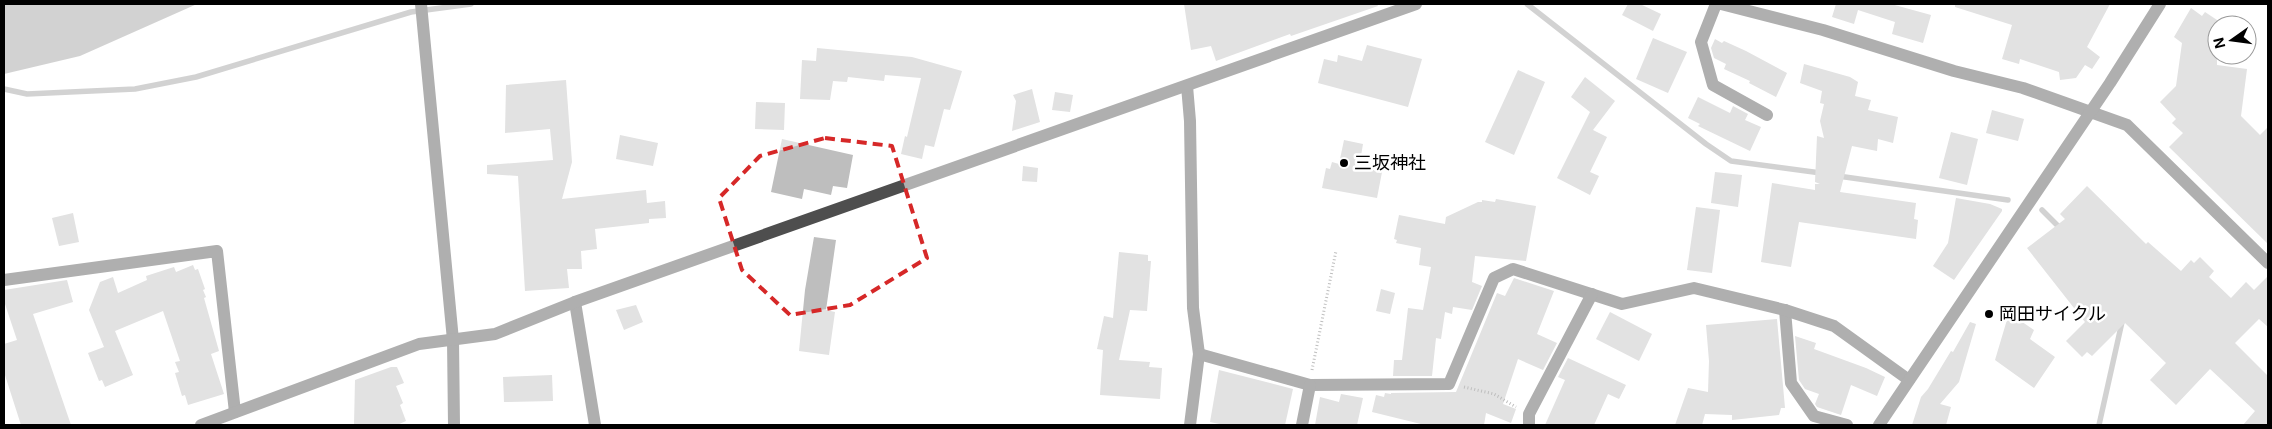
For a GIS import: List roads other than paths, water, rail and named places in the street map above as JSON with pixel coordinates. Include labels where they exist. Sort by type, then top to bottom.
[{"type":"street","points":[[421,4],[453,340],[454,425]]},
{"type":"street","points":[[201,425],[419,344],[495,334],[575,302],[1416,4]]},
{"type":"street","points":[[1716,4],[1701,42],[1713,85],[1766,115]]},
{"type":"street","points":[[1721,4],[1823,30],[1954,71],[2023,88],[2127,125],[2268,263]]},
{"type":"street","points":[[1879,425],[2160,4]]},
{"type":"street","points":[[1187,86],[1190,122],[1194,308],[1199,354],[1190,425]]},
{"type":"street","points":[[4,280],[216,251],[235,412]]},
{"type":"street","points":[[1199,354],[1310,385],[1449,384],[1494,278],[1513,269],[1622,304],[1694,288],[1786,310],[1834,326],[1909,380]]},
{"type":"street","points":[[1529,420],[1592,294]]},
{"type":"street","points":[[575,302],[594,425]]},
{"type":"street","points":[[1786,310],[1791,383],[1814,416],[1847,425]]},
{"type":"street","points":[[1302,425],[1310,385]]},
{"type":"waterway","points":[[4,89],[27,94],[135,89],[196,77],[411,12],[471,4]]},
{"type":"waterway","points":[[1527,4],[1706,144],[1731,161],[1821,173]]},
{"type":"waterway","points":[[1838,176],[2008,200]]},
{"type":"waterway","points":[[2042,210],[2062,230]]},
{"type":"waterway","points":[[2099,425],[2122,322]]},
{"type":"place","name":"三坂神社","points":[[1344,163]]},
{"type":"place","name":"岡田サイクル","points":[[1989,314]]}]
